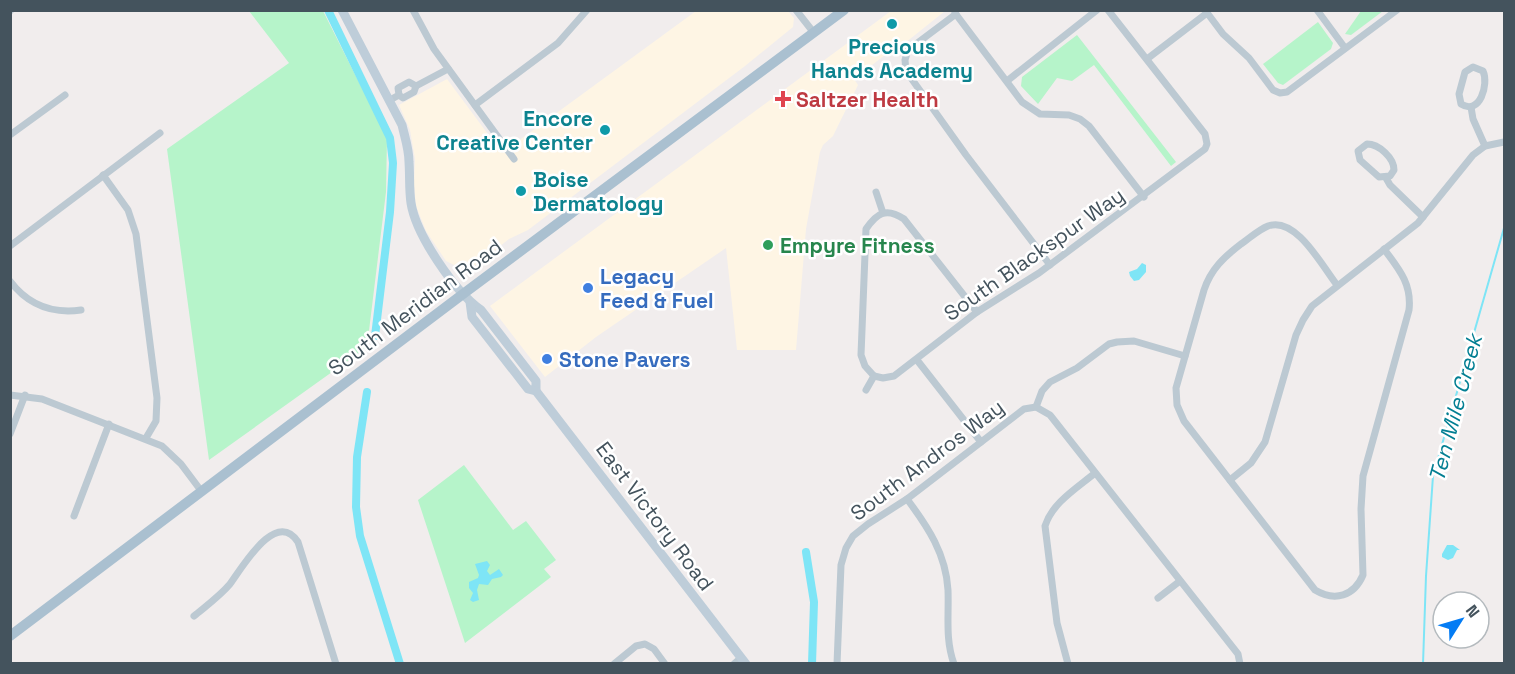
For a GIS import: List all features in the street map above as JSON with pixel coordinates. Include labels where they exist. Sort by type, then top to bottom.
[{"type":"main road","name":"East Victory Road","points":[[342,10],[402,125],[407,145],[410,202],[419,232],[467,298],[472,317],[528,389],[537,391],[740,662]]},
{"type":"main road","name":"South Meridian Road","points":[[10,636],[467,298],[844,10]]},
{"type":"street","points":[[412,10],[434,49],[514,159]]},
{"type":"street","points":[[475,105],[558,43],[587,10]]},
{"type":"street","points":[[796,10],[814,33]]},
{"type":"street","points":[[1006,81],[1097,10]]},
{"type":"street","points":[[1108,10],[1147,59],[1206,12],[1223,34],[1249,58],[1273,90],[1280,93],[1287,92],[1397,10]]},
{"type":"street","points":[[1317,10],[1345,48]]},
{"type":"street","points":[[1050,265],[909,77],[905,66],[908,50],[955,12],[1023,102],[1040,114],[1068,115],[1080,119],[1089,126],[1144,197]]},
{"type":"street","name":"South Blackspur Way","points":[[874,376],[883,378],[894,376],[977,312],[1050,265],[1202,153],[1207,144],[1205,134],[1147,59]]},
{"type":"street","points":[[1476,67],[1483,71],[1485,78],[1479,102],[1471,107],[1461,104],[1458,97],[1465,72],[1476,67]]},
{"type":"street","points":[[390,100],[399,95],[403,98],[414,92],[416,86],[448,69]]},
{"type":"street","points":[[10,135],[65,95]]},
{"type":"street","points":[[1471,107],[1473,119],[1485,146]]},
{"type":"street","points":[[10,246],[160,133]]},
{"type":"street","points":[[1230,480],[1251,463],[1265,442],[1296,336],[1303,320],[1318,300],[1423,217],[1468,159],[1485,146],[1504,142]]},
{"type":"street","points":[[1386,178],[1394,170],[1392,161],[1374,144],[1363,145],[1358,151],[1360,160],[1377,176],[1386,178],[1390,185],[1423,217]]},
{"type":"street","points":[[103,176],[128,210],[136,234],[158,398],[156,421],[146,438]]},
{"type":"street","points":[[876,192],[883,213]]},
{"type":"street","points":[[866,390],[874,376],[865,366],[861,355],[866,229],[874,218],[883,213],[894,212],[904,219],[977,312]]},
{"type":"street","points":[[1337,285],[1293,230],[1277,224],[1269,226],[1227,255],[1210,274],[1176,388],[1179,411],[1184,421],[1315,590],[1331,597],[1347,594],[1360,583],[1363,575],[1361,509],[1363,476],[1409,310],[1407,284],[1384,249]]},
{"type":"street","points":[[10,281],[27,299],[40,306],[63,313],[81,310]]},
{"type":"street","name":"South Andros Way","points":[[837,663],[840,565],[853,536],[907,500],[1024,409],[1036,407],[1042,391],[1050,382],[1071,372],[1109,344],[1134,341],[1185,356]]},
{"type":"street","points":[[917,360],[981,442]]},
{"type":"street","points":[[10,395],[25,395],[42,399],[146,438],[172,454],[202,492]]},
{"type":"street","points":[[10,434],[25,395]]},
{"type":"street","points":[[1036,407],[1050,415],[1238,654],[1240,663]]},
{"type":"street","points":[[74,516],[109,424]]},
{"type":"street","points":[[1068,663],[1057,623],[1045,533],[1048,518],[1058,504],[1095,473]]},
{"type":"street","points":[[907,500],[933,536],[944,564],[948,592],[947,634],[954,663]]},
{"type":"street","points":[[195,616],[230,584],[259,545],[273,534],[286,532],[294,536],[298,542],[336,663]]},
{"type":"street","points":[[1158,598],[1180,580]]},
{"type":"street","points":[[614,663],[636,646],[645,644],[654,649],[665,663]]},
{"type":"shaded area","points":[[696,11],[788,11],[794,18],[793,27],[528,230],[509,239],[476,265],[460,268],[446,261],[426,231],[416,206],[415,159],[410,130],[399,105],[447,79],[502,153]]},
{"type":"shaded area","points":[[891,11],[945,11],[905,43],[899,55],[885,55],[854,79],[858,85],[833,136],[823,145],[806,229],[796,350],[737,350],[726,248],[596,337],[545,377],[490,306]]},
{"type":"green space","points":[[249,11],[323,11],[387,138],[386,192],[367,347],[209,460],[167,149],[289,63]]},
{"type":"green space","points":[[1361,11],[1383,11],[1351,35],[1345,34]]},
{"type":"green space","points":[[1318,22],[1333,43],[1331,49],[1283,85],[1278,83],[1263,64]]},
{"type":"green space","points":[[1077,35],[1176,162],[1171,166],[1094,65],[1072,81],[1057,78],[1038,104],[1021,86],[1022,77]]},
{"type":"green space","points":[[464,465],[513,530],[526,521],[556,560],[544,569],[551,577],[465,643],[418,500]]},
{"type":"water","points":[[1142,263],[1146,265],[1146,272],[1139,280],[1134,281],[1129,272],[1137,269]]},
{"type":"water","points":[[1447,545],[1453,545],[1460,550],[1457,550],[1453,558],[1448,560],[1442,557]]},
{"type":"water","points":[[487,561],[490,565],[487,571],[490,575],[499,569],[503,575],[492,579],[488,585],[479,584],[477,590],[479,600],[473,602],[470,600],[473,593],[469,588],[469,582],[478,578],[479,575],[475,564]]},
{"type":"waterway","points":[[328,10],[390,138],[393,163],[390,212],[375,336]]},
{"type":"waterway","name":"Ten Mile Creek","points":[[1423,664],[1433,476],[1504,228]]},
{"type":"waterway","points":[[367,392],[357,457],[356,507],[360,536],[400,664]]},
{"type":"waterway","points":[[806,552],[814,602],[812,664]]},
{"type":"place","name":"Precious Hands Academy","points":[[892,24]]},
{"type":"place","name":"Saltzer Health","points":[[783,99]]},
{"type":"place","name":"Encore Creative Center","points":[[605,130]]},
{"type":"place","name":"Boise Dermatology","points":[[521,191]]},
{"type":"place","name":"Empyre Fitness","points":[[768,245]]},
{"type":"place","name":"Legacy Feed & Fuel","points":[[588,288]]},
{"type":"place","name":"Stone Pavers","points":[[547,359]]}]
